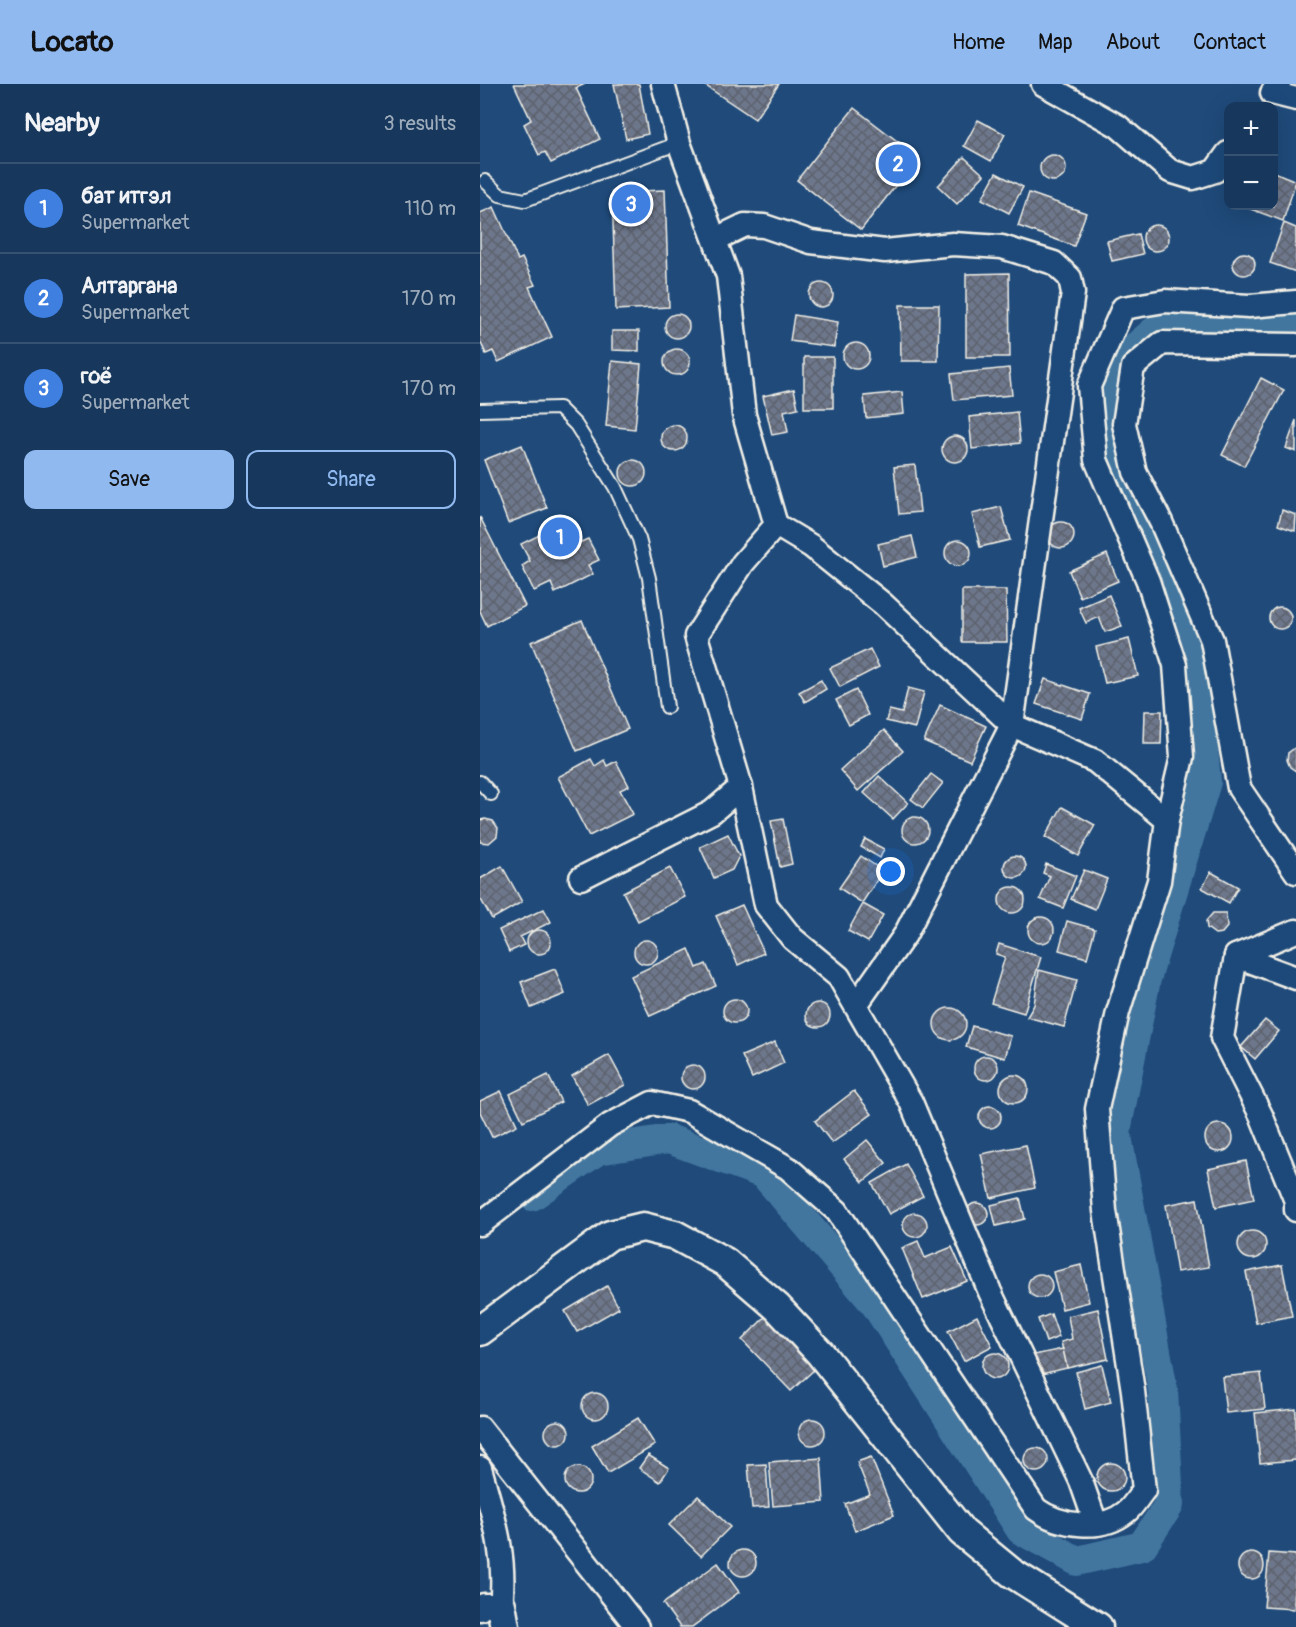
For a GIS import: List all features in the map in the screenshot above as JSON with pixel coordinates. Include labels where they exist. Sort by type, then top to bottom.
[{"type":"street","points":[[663,84],[679,143],[728,276],[744,415],[776,525],[811,546],[883,604],[1012,725],[1095,761],[1167,820]]},
{"type":"street","points":[[1043,84],[1118,126],[1170,171],[1193,178],[1215,171],[1226,156]]},
{"type":"street","points":[[1271,95],[1296,99]]},
{"type":"street","points":[[716,239],[745,225],[764,226],[811,242],[885,251],[953,244],[1002,247],[1054,263],[1070,278],[1074,293],[1012,725],[905,935],[856,1005]]},
{"type":"street","points":[[480,1224],[610,1125],[652,1103],[689,1111],[788,1168],[837,1211],[1036,1509],[1049,1519],[1096,1524],[1125,1513],[1144,1490],[1133,1391],[1105,1211],[1097,1109],[1118,1012],[1159,881],[1167,820],[1182,757],[1175,665],[1148,581],[1096,460],[1089,386],[1123,308],[1165,301],[1249,306],[1296,302]]},
{"type":"street","points":[[1296,345],[1162,343],[1133,367],[1124,424],[1135,472],[1161,522],[1212,640],[1239,788],[1296,872]]},
{"type":"street","points":[[776,525],[744,563],[696,636],[741,787],[766,905],[792,938],[838,977],[911,1102],[990,1292],[1081,1481],[1096,1524]]},
{"type":"street","points":[[581,878],[712,812],[741,787]]},
{"type":"street","points":[[1236,956],[1296,931]]},
{"type":"street","points":[[1236,956],[1296,978]]},
{"type":"street","points":[[1236,956],[1222,1038],[1261,1115],[1296,1201],[1296,1210]]},
{"type":"street","points":[[480,1330],[610,1235],[643,1227],[675,1235],[725,1262],[777,1307],[820,1353],[962,1532],[1012,1573],[1098,1627]]},
{"type":"street","points":[[480,1428],[637,1627]]},
{"type":"street","points":[[480,1468],[498,1531],[505,1574],[495,1614]]},
{"type":"lane","points":[[482,178],[500,195],[525,200],[679,143]]},
{"type":"lane","points":[[480,410],[559,408],[576,425],[609,478],[639,539],[649,578],[667,707]]},
{"type":"lane","points":[[480,782],[491,794]]},
{"type":"building","points":[[514,84],[585,84],[576,88],[600,139],[551,163],[545,152],[539,155],[524,124],[531,120]]},
{"type":"building","points":[[614,84],[639,84],[648,134],[626,139]]},
{"type":"building","points":[[703,84],[779,84],[755,119]]},
{"type":"building","points":[[854,108],[918,157],[861,230],[797,180]]},
{"type":"building","points":[[978,120],[1005,134],[991,161],[964,146]]},
{"type":"building","points":[[1053,155],[1062,159],[1066,168],[1062,177],[1053,181],[1044,177],[1040,168],[1044,159]]},
{"type":"building","points":[[964,157],[984,175],[957,204],[938,186]]},
{"type":"building","points":[[996,173],[1023,187],[1009,213],[982,199]]},
{"type":"building","points":[[1278,174],[1296,181],[1283,221],[1253,210],[1278,210]]},
{"type":"building","points":[[665,190],[669,307],[616,310],[612,192]]},
{"type":"building","points":[[1029,193],[1086,213],[1074,246],[1018,226]]},
{"type":"building","points":[[494,207],[518,260],[522,258],[535,285],[529,287],[552,337],[498,362],[493,351],[486,354],[480,341],[480,213]]},
{"type":"building","points":[[1284,223],[1296,228],[1296,272],[1270,263]]},
{"type":"building","points":[[1156,225],[1165,229],[1169,238],[1165,247],[1156,251],[1147,247],[1143,238],[1147,229]]},
{"type":"building","points":[[1138,234],[1143,254],[1112,261],[1107,241]]},
{"type":"building","points":[[1244,253],[1252,256],[1255,264],[1252,272],[1244,275],[1236,272],[1233,264],[1236,256]]},
{"type":"building","points":[[1009,273],[1010,357],[966,357],[966,274]]},
{"type":"building","points":[[821,283],[830,286],[833,295],[830,304],[821,307],[812,304],[809,295],[812,286]]},
{"type":"building","points":[[900,305],[939,305],[938,361],[901,361]]},
{"type":"building","points":[[677,314],[686,317],[689,326],[686,335],[677,338],[668,335],[665,326],[668,317]]},
{"type":"building","points":[[794,315],[838,322],[834,347],[790,341]]},
{"type":"building","points":[[612,331],[639,331],[639,351],[612,350]]},
{"type":"building","points":[[856,343],[865,347],[869,356],[865,365],[856,369],[847,365],[843,356],[847,347]]},
{"type":"building","points":[[677,349],[686,353],[690,362],[686,371],[677,375],[668,371],[664,362],[668,353]]},
{"type":"building","points":[[804,357],[833,357],[833,408],[804,408]]},
{"type":"building","points":[[612,361],[641,364],[635,429],[606,426]]},
{"type":"building","points":[[1009,368],[1012,395],[954,400],[951,374]]},
{"type":"building","points":[[1261,378],[1284,390],[1244,466],[1222,455]]},
{"type":"building","points":[[794,389],[798,408],[784,411],[788,432],[772,435],[763,396]]},
{"type":"building","points":[[902,392],[904,414],[866,418],[864,396]]},
{"type":"building","points":[[1017,412],[1020,443],[972,449],[969,417]]},
{"type":"building","points":[[1296,420],[1296,452],[1286,448]]},
{"type":"building","points":[[674,425],[683,429],[687,438],[683,447],[674,451],[665,447],[661,438],[665,429]]},
{"type":"building","points":[[955,436],[964,440],[968,449],[964,458],[955,462],[946,458],[942,449],[946,440]]},
{"type":"building","points":[[522,445],[547,508],[508,523],[484,460]]},
{"type":"building","points":[[633,460],[642,464],[646,473],[642,482],[633,486],[624,482],[620,473],[624,464]]},
{"type":"building","points":[[915,465],[920,512],[899,514],[894,467]]},
{"type":"building","points":[[1001,507],[1010,540],[980,547],[972,514]]},
{"type":"building","points":[[1282,510],[1296,515],[1295,531],[1278,525]]},
{"type":"building","points":[[480,517],[525,606],[487,626],[480,611]]},
{"type":"building","points":[[570,520],[581,542],[588,539],[599,560],[588,565],[593,574],[555,593],[551,583],[534,591],[522,566],[530,561],[521,544]]},
{"type":"building","points":[[1061,522],[1070,526],[1074,535],[1070,544],[1061,548],[1052,544],[1048,535],[1052,526]]},
{"type":"building","points":[[912,536],[917,557],[883,566],[878,544]]},
{"type":"building","points":[[958,540],[968,543],[971,553],[968,563],[958,566],[948,563],[945,553],[948,543]]},
{"type":"building","points":[[1107,554],[1118,581],[1080,597],[1069,571]]},
{"type":"building","points":[[962,590],[1006,590],[1007,642],[962,642]]},
{"type":"building","points":[[1109,595],[1122,626],[1105,632],[1099,617],[1086,623],[1079,608]]},
{"type":"building","points":[[1276,607],[1284,607],[1291,614],[1291,622],[1284,629],[1276,629],[1269,622],[1269,614]]},
{"type":"building","points":[[582,620],[628,729],[577,751],[531,642]]},
{"type":"building","points":[[1129,639],[1138,676],[1105,683],[1096,647]]},
{"type":"building","points":[[870,649],[879,667],[840,687],[830,668]]},
{"type":"building","points":[[1045,679],[1090,694],[1082,719],[1036,704]]},
{"type":"building","points":[[821,680],[826,689],[805,702],[799,692]]},
{"type":"building","points":[[908,688],[924,692],[915,728],[886,721],[889,710],[902,713]]},
{"type":"building","points":[[856,690],[868,715],[849,725],[836,700]]},
{"type":"building","points":[[940,705],[986,726],[970,761],[924,741]]},
{"type":"building","points":[[1145,711],[1162,711],[1161,744],[1144,744]]},
{"type":"building","points":[[884,730],[903,751],[858,791],[840,770]]},
{"type":"building","points":[[1296,747],[1296,771],[1290,767],[1287,760],[1288,753]]},
{"type":"building","points":[[591,759],[595,766],[604,760],[607,766],[616,761],[629,786],[620,790],[633,814],[589,836],[558,777]]},
{"type":"building","points":[[931,774],[943,783],[923,808],[911,799]]},
{"type":"building","points":[[879,776],[908,803],[893,819],[864,793]]},
{"type":"building","points":[[1062,807],[1095,825],[1078,856],[1045,837]]},
{"type":"building","points":[[915,817],[924,821],[928,830],[924,839],[915,843],[906,839],[902,830],[906,821]]},
{"type":"building","points":[[783,819],[792,864],[780,867],[771,821]]},
{"type":"building","points":[[480,820],[493,821],[498,828],[497,836],[489,843],[480,842]]},
{"type":"building","points":[[728,834],[739,856],[732,870],[714,878],[700,847]]},
{"type":"building","points":[[865,839],[884,849],[880,858],[861,847]]},
{"type":"building","points":[[861,856],[883,871],[862,903],[839,888]]},
{"type":"building","points":[[1011,856],[1019,856],[1026,863],[1026,871],[1019,878],[1011,878],[1004,871],[1004,863]]},
{"type":"building","points":[[1046,864],[1076,876],[1063,908],[1040,899],[1050,876],[1043,873]]},
{"type":"building","points":[[502,866],[522,902],[492,919],[480,898],[480,879]]},
{"type":"building","points":[[670,868],[685,897],[638,921],[623,892]]},
{"type":"building","points":[[1084,870],[1107,879],[1095,909],[1071,899]]},
{"type":"building","points":[[1211,872],[1238,887],[1229,903],[1202,888]]},
{"type":"building","points":[[1012,887],[1021,891],[1025,900],[1021,909],[1012,913],[1003,909],[999,900],[1003,891]]},
{"type":"building","points":[[863,904],[883,915],[868,942],[848,931]]},
{"type":"building","points":[[742,905],[764,953],[738,965],[716,916]]},
{"type":"building","points":[[544,909],[551,922],[520,937],[524,945],[509,952],[499,930]]},
{"type":"building","points":[[1213,913],[1226,913],[1227,927],[1222,933],[1215,934],[1207,928],[1206,921]]},
{"type":"building","points":[[1041,917],[1050,921],[1054,930],[1050,939],[1041,943],[1032,939],[1028,930],[1032,921]]},
{"type":"building","points":[[1067,921],[1095,929],[1087,958],[1059,950]]},
{"type":"building","points":[[539,930],[547,934],[551,942],[547,950],[539,954],[531,950],[527,942],[531,934]]},
{"type":"building","points":[[646,940],[651,941],[657,947],[657,957],[651,963],[646,964],[641,963],[635,957],[634,952],[635,947],[641,941]]},
{"type":"building","points":[[999,944],[1041,957],[1024,1013],[991,1003],[1005,957],[996,954]]},
{"type":"building","points":[[689,949],[697,968],[706,964],[716,986],[650,1016],[631,976]]},
{"type":"building","points":[[555,969],[565,994],[531,1008],[521,982]]},
{"type":"building","points":[[1039,970],[1077,980],[1064,1027],[1027,1017],[1034,1005]]},
{"type":"building","points":[[735,999],[740,1000],[746,1006],[746,1016],[740,1022],[735,1023],[730,1022],[724,1016],[723,1011],[724,1006],[730,1000]]},
{"type":"building","points":[[818,1003],[827,1006],[830,1015],[827,1024],[818,1027],[809,1024],[806,1015],[809,1006]]},
{"type":"building","points":[[950,1008],[961,1013],[966,1024],[961,1035],[950,1040],[939,1035],[934,1024],[939,1013]]},
{"type":"building","points":[[1265,1020],[1279,1031],[1255,1059],[1241,1047]]},
{"type":"building","points":[[972,1026],[1011,1036],[1005,1058],[966,1047]]},
{"type":"building","points":[[775,1042],[784,1063],[752,1078],[742,1056]]},
{"type":"building","points":[[609,1055],[625,1085],[588,1105],[572,1076]]},
{"type":"building","points":[[986,1056],[991,1057],[997,1063],[997,1073],[991,1079],[986,1080],[981,1079],[975,1073],[974,1068],[975,1063],[981,1057]]},
{"type":"building","points":[[693,1065],[698,1066],[704,1072],[704,1082],[698,1088],[693,1089],[688,1088],[682,1082],[681,1077],[682,1072],[688,1066]]},
{"type":"building","points":[[548,1075],[561,1102],[523,1121],[510,1094]]},
{"type":"building","points":[[1014,1075],[1024,1079],[1028,1089],[1024,1099],[1014,1103],[1004,1099],[1000,1089],[1004,1079]]},
{"type":"building","points":[[501,1091],[517,1125],[492,1137],[480,1112],[480,1101]]},
{"type":"building","points":[[854,1091],[872,1114],[832,1143],[815,1121]]},
{"type":"building","points":[[986,1106],[994,1106],[1001,1113],[1001,1121],[994,1128],[986,1128],[979,1121],[979,1113]]},
{"type":"building","points":[[1219,1124],[1229,1128],[1233,1138],[1229,1148],[1219,1152],[1209,1148],[1205,1138],[1209,1128]]},
{"type":"building","points":[[867,1140],[886,1163],[863,1182],[844,1159]]},
{"type":"building","points":[[1026,1145],[1035,1188],[991,1198],[981,1154]]},
{"type":"building","points":[[1246,1161],[1254,1199],[1216,1207],[1208,1169]]},
{"type":"building","points":[[906,1164],[923,1196],[889,1214],[872,1183]]},
{"type":"building","points":[[1020,1198],[1025,1219],[996,1226],[991,1205]]},
{"type":"building","points":[[1197,1199],[1209,1267],[1177,1272],[1166,1205]]},
{"type":"building","points":[[977,1203],[985,1206],[988,1214],[985,1222],[977,1225],[969,1222],[966,1214],[969,1206]]},
{"type":"building","points":[[915,1213],[923,1217],[927,1225],[923,1233],[915,1237],[907,1233],[903,1225],[907,1217]]},
{"type":"building","points":[[1252,1231],[1262,1235],[1266,1245],[1262,1255],[1252,1259],[1242,1255],[1238,1245],[1242,1235]]},
{"type":"building","points":[[918,1241],[925,1258],[952,1247],[967,1281],[923,1299],[902,1248]]},
{"type":"building","points":[[1081,1265],[1089,1302],[1062,1309],[1053,1272]]},
{"type":"building","points":[[1282,1265],[1292,1316],[1256,1323],[1246,1272]]},
{"type":"building","points":[[1040,1274],[1045,1275],[1051,1281],[1051,1291],[1045,1297],[1040,1298],[1035,1297],[1029,1291],[1028,1286],[1029,1281],[1035,1275]]},
{"type":"building","points":[[607,1286],[619,1308],[577,1332],[565,1311]]},
{"type":"building","points":[[1098,1309],[1108,1359],[1067,1368],[1061,1342],[1072,1339],[1068,1316]]},
{"type":"building","points":[[1051,1314],[1059,1337],[1046,1342],[1038,1319]]},
{"type":"building","points":[[766,1316],[816,1368],[791,1391],[742,1340]]},
{"type":"building","points":[[977,1316],[992,1346],[964,1361],[948,1331]]},
{"type":"building","points":[[1063,1349],[1067,1368],[1033,1376],[1029,1356]]},
{"type":"building","points":[[995,1353],[1004,1357],[1008,1366],[1004,1375],[995,1379],[986,1375],[982,1366],[986,1357]]},
{"type":"building","points":[[1102,1365],[1111,1402],[1085,1409],[1076,1372]]},
{"type":"building","points":[[1261,1373],[1265,1409],[1226,1413],[1222,1377]]},
{"type":"building","points":[[595,1393],[604,1397],[608,1406],[604,1415],[595,1419],[586,1415],[582,1406],[586,1397]]},
{"type":"building","points":[[1296,1409],[1296,1460],[1260,1463],[1255,1413]]},
{"type":"building","points":[[638,1418],[655,1445],[608,1473],[592,1446]]},
{"type":"building","points":[[812,1419],[821,1423],[825,1432],[821,1441],[812,1445],[803,1441],[799,1432],[803,1423]]},
{"type":"building","points":[[557,1421],[565,1425],[569,1433],[565,1441],[557,1445],[549,1441],[545,1433],[549,1425]]},
{"type":"building","points":[[1031,1448],[1041,1448],[1048,1455],[1048,1465],[1041,1472],[1031,1472],[1024,1465],[1024,1455]]},
{"type":"building","points":[[648,1455],[669,1468],[660,1482],[639,1468]]},
{"type":"building","points":[[871,1457],[894,1515],[855,1531],[845,1504],[870,1494],[857,1462]]},
{"type":"building","points":[[821,1458],[824,1502],[773,1506],[769,1462]]},
{"type":"building","points":[[1111,1463],[1121,1467],[1125,1477],[1121,1487],[1111,1491],[1101,1487],[1097,1477],[1101,1467]]},
{"type":"building","points":[[766,1464],[769,1507],[752,1508],[748,1465]]},
{"type":"building","points":[[578,1467],[587,1471],[591,1480],[587,1489],[578,1493],[569,1489],[565,1480],[569,1471]]},
{"type":"building","points":[[698,1496],[730,1527],[701,1556],[669,1525]]},
{"type":"building","points":[[743,1550],[752,1554],[756,1563],[752,1572],[743,1576],[734,1572],[730,1563],[734,1554]]},
{"type":"building","points":[[1251,1553],[1260,1557],[1264,1566],[1260,1575],[1251,1579],[1242,1575],[1238,1566],[1242,1557]]},
{"type":"building","points":[[1269,1553],[1296,1555],[1294,1609],[1264,1607]]},
{"type":"building","points":[[718,1563],[739,1592],[692,1627],[680,1627],[663,1604]]},
{"type":"waterway","points":[[532,1196],[598,1150],[669,1139],[764,1174],[876,1305],[1021,1530],[1077,1561],[1142,1546],[1169,1505],[1163,1390],[1116,1131],[1146,979],[1206,782],[1194,648],[1122,469],[1114,391],[1129,353],[1163,324],[1296,325]]},
{"type":"place","name":"Алтаргана","points":[[898,164]]},
{"type":"place","name":"гоё","points":[[631,204]]},
{"type":"place","name":"бат итгэл","points":[[560,537]]}]
